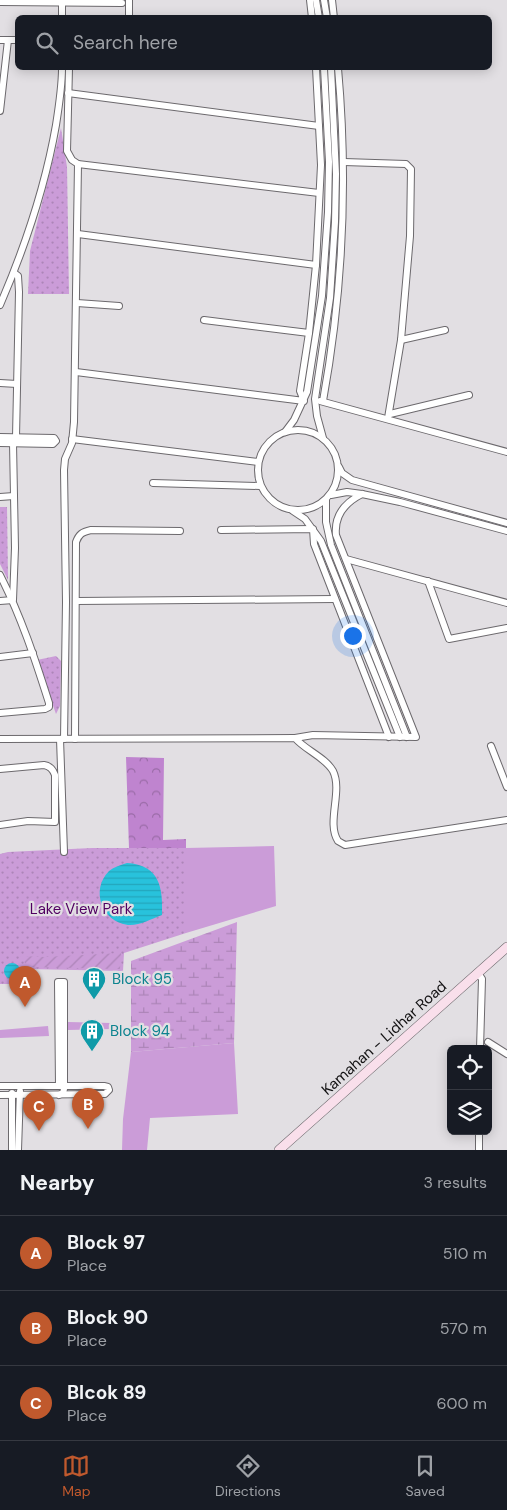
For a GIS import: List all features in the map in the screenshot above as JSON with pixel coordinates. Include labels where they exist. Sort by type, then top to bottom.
[{"type":"main road","name":"Kamahan - Lidhar Road","points":[[279,1150],[507,947]]},
{"type":"street","points":[[129,0],[129,15]]},
{"type":"street","points":[[310,0],[312,15]]},
{"type":"street","points":[[316,0],[318,15]]},
{"type":"street","points":[[324,0],[326,15]]},
{"type":"street","points":[[332,0],[334,15]]},
{"type":"street","points":[[62,1],[62,15]]},
{"type":"street","points":[[0,2],[62,1],[122,3]]},
{"type":"street","points":[[0,40],[15,40]]},
{"type":"street","points":[[0,111],[8,40]]},
{"type":"street","points":[[0,305],[26,241],[47,171],[59,103],[62,70]]},
{"type":"street","points":[[68,70],[68,151],[72,160],[78,164],[319,193]]},
{"type":"street","points":[[304,401],[300,391],[309,333],[316,265],[319,193],[319,126],[316,70]]},
{"type":"street","points":[[285,432],[304,401],[310,382],[317,332],[328,212],[329,142],[324,70]]},
{"type":"street","points":[[323,438],[316,416],[315,399],[330,298],[335,222],[336,174],[331,70]]},
{"type":"street","points":[[323,401],[341,265],[344,162],[338,70]]},
{"type":"street","points":[[68,93],[319,126]]},
{"type":"street","points":[[344,162],[406,164],[411,169],[410,236],[401,340],[389,416]]},
{"type":"street","points":[[64,852],[62,739],[66,602],[64,470],[72,438],[76,372],[78,164]]},
{"type":"street","points":[[78,234],[316,265]]},
{"type":"street","points":[[13,600],[18,276],[14,273]]},
{"type":"street","points":[[77,303],[119,306]]},
{"type":"street","points":[[204,320],[309,333]]},
{"type":"street","points":[[401,340],[445,330]]},
{"type":"street","points":[[76,372],[304,401]]},
{"type":"street","points":[[0,383],[17,384]]},
{"type":"street","points":[[389,416],[469,395]]},
{"type":"street","points":[[315,399],[389,416],[507,452]]},
{"type":"street","points":[[507,523],[352,480],[342,473],[331,446],[323,438],[301,430],[285,432],[275,437],[262,452],[258,462],[257,470],[260,486],[264,493],[277,505],[293,510],[305,510],[316,506],[328,497],[347,492],[400,502],[507,531]]},
{"type":"street","points":[[0,437],[15,440],[53,444],[56,441],[54,438],[15,440],[0,443]]},
{"type":"street","points":[[72,438],[81,441],[258,462]]},
{"type":"street","points":[[339,467],[338,477],[328,497],[326,522],[331,545],[403,737]]},
{"type":"street","points":[[153,484],[260,486]]},
{"type":"street","points":[[0,739],[294,738],[313,735],[416,737],[336,534],[335,527],[338,517],[353,498],[362,494]]},
{"type":"street","points":[[0,497],[14,496]]},
{"type":"street","points":[[293,510],[304,519],[321,541],[403,737]]},
{"type":"street","points":[[221,530],[313,529]]},
{"type":"street","points":[[313,529],[314,544],[389,737]]},
{"type":"street","points":[[75,739],[76,542],[81,533],[91,530],[180,531]]},
{"type":"street","points":[[346,559],[507,603]]},
{"type":"street","points":[[0,575],[13,600],[50,703],[46,709],[0,713]]},
{"type":"street","points":[[428,582],[448,639],[507,628]]},
{"type":"street","points":[[76,601],[335,599]]},
{"type":"street","points":[[0,601],[13,600]]},
{"type":"street","points":[[0,657],[33,653]]},
{"type":"street","points":[[294,738],[328,765],[335,775],[334,833],[341,844],[356,844],[507,820]]},
{"type":"street","points":[[491,746],[504,768],[507,787]]},
{"type":"street","points":[[0,769],[44,765],[54,770],[55,775],[55,822],[28,821],[0,825]]},
{"type":"street","points":[[478,973],[482,979],[480,1045]]},
{"type":"street","points":[[59,1095],[63,1093],[61,1087],[61,1030],[64,982],[58,982],[61,1030]]},
{"type":"street","points":[[488,1042],[507,1054]]},
{"type":"street","points":[[0,1086],[104,1086],[108,1087],[109,1090],[105,1094],[0,1095]]},
{"type":"street","points":[[16,1086],[18,1150]]},
{"type":"street","points":[[12,1150],[16,1095]]},
{"type":"street","points":[[479,1135],[479,1150]]},
{"type":"green space","points":[[61,128],[67,167],[69,294],[28,294],[30,251]]},
{"type":"green space","points":[[0,507],[7,507],[8,580],[0,564]]},
{"type":"green space","points":[[56,656],[61,661],[60,706],[56,714],[37,660]]},
{"type":"green space","points":[[126,757],[164,758],[163,840],[186,839],[186,848],[129,848]]},
{"type":"green space","points":[[274,846],[276,906],[186,933],[186,848]]},
{"type":"green space","name":"Lake View Park","points":[[92,848],[186,848],[186,933],[124,953],[123,971],[27,969],[26,984],[0,984],[0,854]]},
{"type":"green space","points":[[237,922],[234,1043],[131,1052],[131,961]]},
{"type":"green space","points":[[121,953],[120,969],[28,967],[20,956],[45,957]]},
{"type":"green space","points":[[68,1022],[111,1023],[111,1029],[68,1030]]},
{"type":"green space","points":[[48,1026],[49,1036],[0,1038],[0,1030]]},
{"type":"green space","points":[[234,1043],[238,1114],[150,1118],[147,1150],[122,1150],[123,1119],[131,1052]]},
{"type":"water","points":[[127,863],[147,868],[153,873],[162,896],[162,915],[141,923],[128,925],[119,923],[106,912],[100,896],[100,887],[103,879],[109,871]]},
{"type":"water","points":[[9,963],[15,963],[20,968],[18,977],[9,979],[4,974],[4,968]]},
{"type":"place","name":"Block 95","points":[[94,1000]]},
{"type":"place","name":"Block 97","points":[[25,1007]]},
{"type":"place","name":"Block 94","points":[[92,1052]]},
{"type":"place","name":"Block 90","points":[[88,1129]]},
{"type":"place","name":"Blcok 89","points":[[39,1131]]}]
